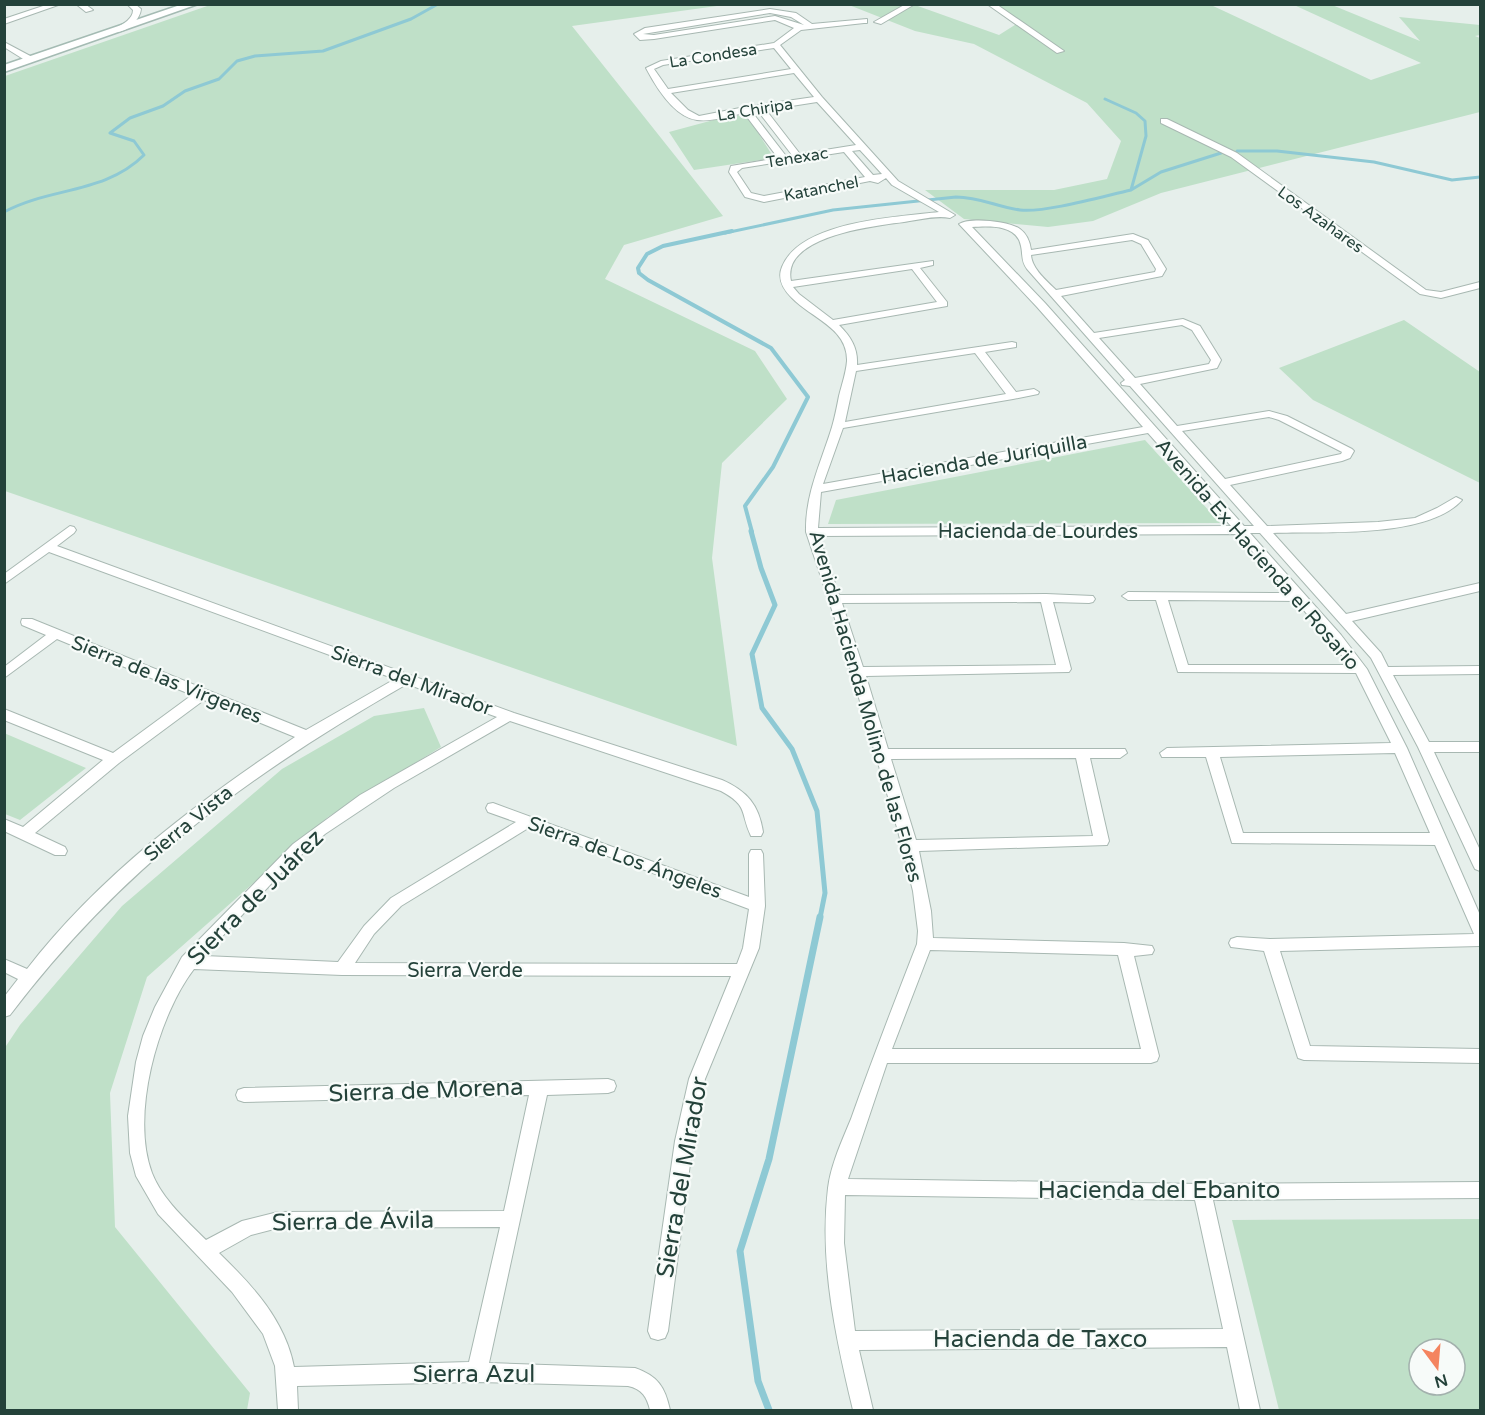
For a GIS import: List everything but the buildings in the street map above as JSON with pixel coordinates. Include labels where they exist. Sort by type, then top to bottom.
[{"type":"street","points":[[4,22],[58,4]]},
{"type":"street","points":[[80,4],[90,10]]},
{"type":"street","points":[[119,30],[131,22],[137,14],[137,9],[130,4]]},
{"type":"street","points":[[164,4],[178,4]]},
{"type":"street","points":[[4,69],[194,4]]},
{"type":"street","points":[[878,22],[912,4]]},
{"type":"street","points":[[990,4],[1060,51]]},
{"type":"street","points":[[789,17],[767,18],[654,37],[644,38],[638,34],[645,30],[764,12],[789,17],[810,26]]},
{"type":"street","points":[[789,17],[799,28]]},
{"type":"street","points":[[776,45],[799,28],[864,21]]},
{"type":"street","points":[[4,44],[31,60]]},
{"type":"street","name":"La Condesa","points":[[665,92],[651,71],[652,66],[776,45]]},
{"type":"street","name":"Avenida Ex Hacienda el Rosario","points":[[776,45],[819,99],[896,182],[964,224],[1020,282],[1336,638],[1360,669],[1400,748],[1480,931]]},
{"type":"street","points":[[665,92],[797,70]]},
{"type":"street","name":"La Chiripa","points":[[665,92],[691,118],[819,99]]},
{"type":"street","points":[[759,107],[798,157]]},
{"type":"street","points":[[745,109],[784,159]]},
{"type":"street","name":"Los Azahares","points":[[1164,121],[1234,155],[1423,292],[1441,295],[1480,285]]},
{"type":"street","name":"Tenexac","points":[[754,198],[746,194],[733,170],[741,166],[862,147]]},
{"type":"street","points":[[846,150],[872,178]]},
{"type":"street","name":"Katanchel","points":[[754,198],[770,198],[872,178],[896,182]]},
{"type":"street","points":[[930,263],[786,285],[786,268],[790,259],[803,245],[812,240],[868,225],[948,214]]},
{"type":"street","name":"Avenida Ex Hacienda el Rosario","points":[[964,224],[1012,228],[1022,235],[1027,263],[1344,619],[1385,671],[1474,836],[1480,865]]},
{"type":"street","points":[[1027,253],[1133,237],[1145,242],[1161,269],[1159,274],[1150,278],[1053,294]]},
{"type":"street","points":[[914,266],[944,304]]},
{"type":"street","name":"Avenida Hacienda Molino de las Flores","points":[[786,285],[796,297],[833,323],[849,342],[851,369],[838,426],[817,489],[812,512],[812,532],[859,672],[911,846],[925,916],[925,944],[880,1056],[837,1187],[835,1219],[837,1254],[847,1341],[863,1410]]},
{"type":"street","points":[[833,323],[957,302]]},
{"type":"street","points":[[1091,336],[1183,322],[1196,328],[1216,360],[1209,368],[1112,385]]},
{"type":"street","points":[[851,369],[1012,345]]},
{"type":"street","points":[[978,350],[1012,396]]},
{"type":"street","points":[[838,426],[1034,392]]},
{"type":"street","points":[[1176,429],[1269,414],[1283,418],[1348,451],[1346,456],[1338,459],[1223,483]]},
{"type":"street","name":"Hacienda de Juriquilla","points":[[817,489],[1150,429]]},
{"type":"street","name":"Hacienda de Lourdes","points":[[812,532],[1239,530],[1405,524],[1429,517],[1456,500]]},
{"type":"street","points":[[4,580],[70,530]]},
{"type":"street","name":"Sierra del Mirador","points":[[48,547],[509,716],[728,788],[751,808],[756,832]]},
{"type":"street","points":[[1344,619],[1480,587]]},
{"type":"street","points":[[1128,596],[1298,597]]},
{"type":"street","points":[[1161,596],[1184,669],[1360,669]]},
{"type":"street","points":[[859,672],[1064,669],[1046,598]]},
{"type":"street","points":[[835,599],[1089,599]]},
{"type":"street","name":"Sierra de las Virgenes","points":[[27,622],[306,736]]},
{"type":"street","points":[[4,674],[55,634]]},
{"type":"street","points":[[1385,671],[1480,670]]},
{"type":"street","name":"Sierra Vista","points":[[4,1011],[28,977],[140,861],[183,824],[235,784],[306,736],[407,678]]},
{"type":"street","points":[[25,833],[114,759],[204,693]]},
{"type":"street","points":[[4,714],[114,759]]},
{"type":"street","name":"Sierra de Juárez","points":[[288,1410],[286,1377],[281,1352],[266,1321],[205,1252],[166,1213],[148,1184],[139,1154],[136,1123],[141,1081],[159,1012],[188,962],[280,865],[321,829],[374,795],[509,716]]},
{"type":"street","points":[[1425,747],[1480,747]]},
{"type":"street","points":[[1167,753],[1400,748]]},
{"type":"street","points":[[1212,752],[1237,839],[1440,839]]},
{"type":"street","points":[[911,846],[1102,841],[1082,753]]},
{"type":"street","points":[[883,754],[1120,753]]},
{"type":"street","name":"Sierra de Los Ángeles","points":[[492,808],[757,906]]},
{"type":"street","points":[[342,969],[369,930],[396,902],[529,821]]},
{"type":"street","points":[[4,824],[60,850]]},
{"type":"street","name":"Sierra del Mirador","points":[[658,1330],[669,1242],[693,1095],[703,1061],[751,948],[757,906],[756,854]]},
{"type":"street","points":[[1237,943],[1270,945],[1480,940]]},
{"type":"street","points":[[925,944],[1146,950]]},
{"type":"street","points":[[1270,945],[1304,1053],[1480,1056]]},
{"type":"street","points":[[880,1056],[1151,1056],[1124,950]]},
{"type":"street","name":"Sierra Verde","points":[[188,962],[342,969],[742,970]]},
{"type":"street","points":[[4,965],[28,977]]},
{"type":"street","points":[[477,1372],[540,1086]]},
{"type":"street","name":"Sierra de Morena","points":[[244,1095],[608,1086]]},
{"type":"street","name":"Hacienda del Ebanito","points":[[837,1187],[1202,1192],[1480,1190]]},
{"type":"street","points":[[1202,1192],[1250,1410]]},
{"type":"street","name":"Sierra de Ávila","points":[[205,1252],[241,1228],[260,1222],[278,1220],[510,1219]]},
{"type":"street","name":"Hacienda de Taxco","points":[[847,1341],[1234,1338]]},
{"type":"street","name":"Sierra Azul","points":[[286,1377],[477,1372],[638,1377],[651,1384],[658,1401]]},
{"type":"green space","points":[[213,4],[724,5],[572,26],[723,216],[624,245],[605,279],[755,351],[787,399],[722,463],[712,558],[737,746],[5,491],[5,76]]},
{"type":"green space","points":[[849,5],[915,5],[999,35],[1021,21],[995,5],[1211,5],[1371,80],[1421,63],[1294,5],[1332,5],[1420,41],[1399,17],[1480,25],[1480,35],[1475,36],[1480,38],[1480,112],[1161,193],[1093,221],[1048,227],[964,219],[925,190],[1054,190],[1107,179],[1121,141],[1087,103],[974,44],[915,31]]},
{"type":"green space","points":[[732,115],[748,117],[774,158],[694,170],[669,132]]},
{"type":"green space","points":[[1404,320],[1480,372],[1480,483],[1313,400],[1279,368]]},
{"type":"green space","points":[[1145,440],[1220,523],[828,524],[836,500]]},
{"type":"green space","points":[[424,708],[441,747],[328,817],[147,977],[110,1093],[115,1227],[250,1393],[247,1410],[5,1410],[4,1049],[20,1025],[122,906],[282,769],[374,716]]},
{"type":"green space","points":[[4,733],[86,768],[20,820],[5,814]]},
{"type":"green space","points":[[1480,1219],[1480,1410],[1279,1410],[1232,1220]]},
{"type":"waterway","points":[[4,212],[40,198],[95,184],[129,168],[144,155],[134,141],[110,133],[130,118],[163,106],[185,91],[219,79],[237,61],[255,56],[323,51],[411,19],[438,4]]},
{"type":"waterway","points":[[1105,99],[1136,113],[1145,121],[1146,136],[1131,190]]},
{"type":"waterway","points":[[1237,151],[1277,151],[1374,162],[1452,180],[1480,177]]},
{"type":"waterway","points":[[1131,190],[1161,172],[1221,153]]},
{"type":"waterway","points":[[725,233],[833,210],[956,197],[1012,209],[1031,210],[1059,207],[1131,190]]},
{"type":"waterway","points":[[732,231],[663,246],[647,254],[638,268],[639,273],[648,280],[771,348],[808,397],[773,467],[745,506],[752,532]]},
{"type":"waterway","points":[[751,531],[761,568],[775,605],[752,654],[762,708],[792,749],[817,811],[825,893],[820,918]]},
{"type":"waterway","points":[[769,1410],[758,1381],[740,1251],[769,1159],[820,917]]}]
